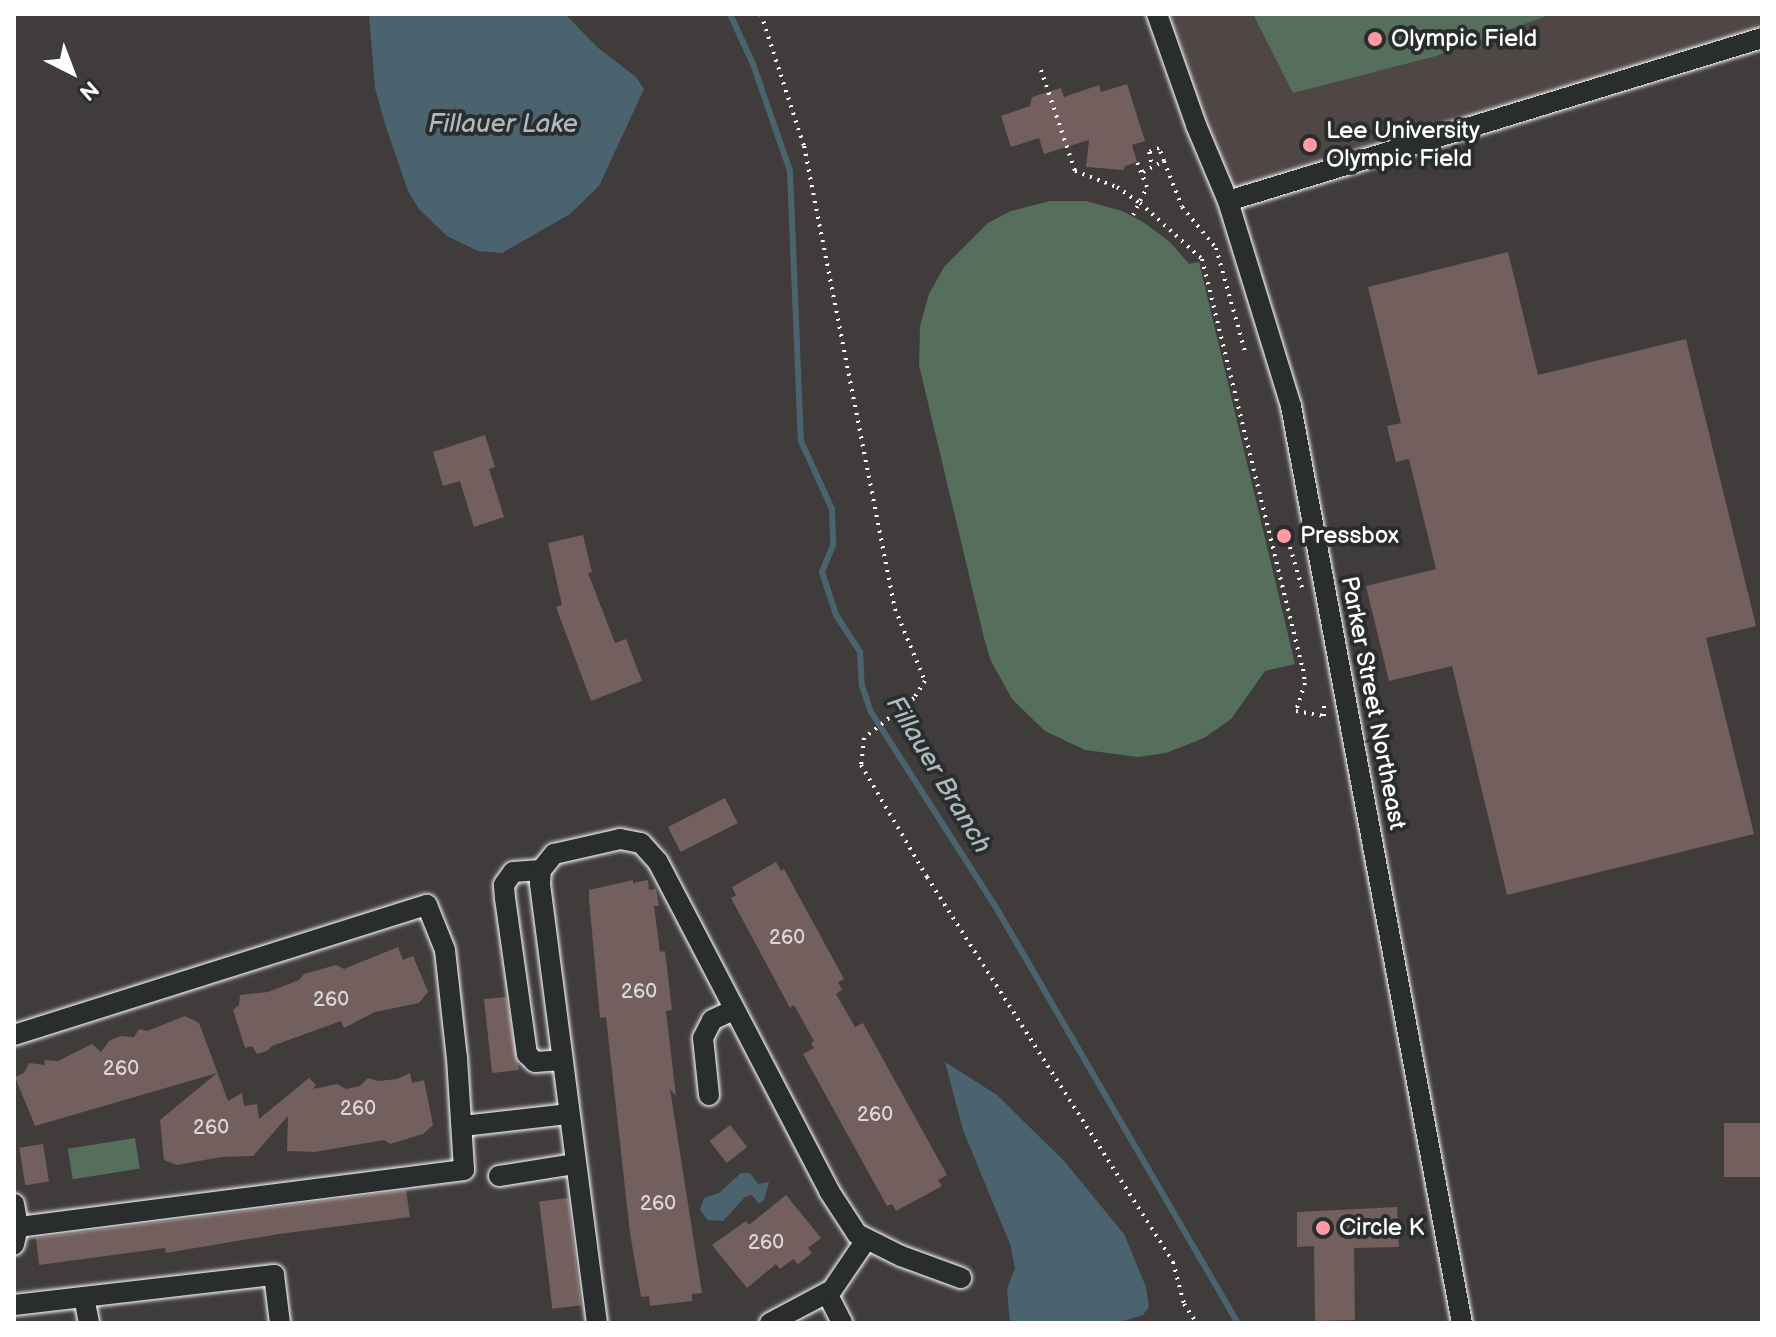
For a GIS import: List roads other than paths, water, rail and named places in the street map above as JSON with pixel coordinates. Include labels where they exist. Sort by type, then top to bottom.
[{"type":"street","name":"Parker Street Northeast","points":[[1157,14],[1196,125],[1228,201],[1291,406],[1462,1323]]},
{"type":"street","points":[[1228,201],[1762,38]]},
{"type":"street","points":[[597,1323],[562,1060],[541,870],[547,859],[566,850],[620,839],[641,843],[658,862],[845,1219],[866,1240],[961,1278]]},
{"type":"street","points":[[541,870],[513,872],[504,885],[505,898],[527,1054],[535,1062],[562,1060]]},
{"type":"street","points":[[14,1035],[427,905],[445,950],[463,1126],[464,1170],[16,1236],[14,1204]]},
{"type":"street","points":[[709,1095],[703,1038],[712,1020],[733,1010]]},
{"type":"street","points":[[463,1126],[569,1114]]},
{"type":"street","points":[[499,1176],[575,1164]]},
{"type":"street","points":[[770,1323],[827,1293],[841,1279],[866,1240]]},
{"type":"street","points":[[14,1305],[274,1275],[280,1323]]},
{"type":"street","points":[[827,1293],[842,1323]]},
{"type":"street","points":[[84,1297],[89,1323]]},
{"type":"water","name":"Fillauer Lake","points":[[369,14],[565,14],[597,47],[636,77],[644,89],[599,186],[570,214],[502,253],[478,251],[447,236],[419,209],[408,191],[375,88]]},
{"type":"water","points":[[945,1062],[997,1095],[1064,1161],[1124,1234],[1146,1287],[1149,1307],[1143,1315],[1117,1323],[1010,1323],[1007,1289],[1015,1268],[1010,1244],[963,1130]]},
{"type":"water","points":[[741,1173],[750,1173],[758,1184],[769,1182],[764,1200],[759,1204],[752,1195],[745,1197],[723,1221],[708,1220],[700,1210],[704,1198],[719,1193]]},
{"type":"waterway","name":"Fillauer Branch","points":[[730,14],[753,64],[790,171],[801,441],[832,509],[833,545],[822,572],[836,615],[860,652],[862,685],[871,712],[994,904],[1238,1323]]},
{"type":"place","name":"Olympic Field","points":[[1375,39]]},
{"type":"place","name":"Lee University Olympic Field","points":[[1310,145]]},
{"type":"place","name":"Pressbox","points":[[1284,536]]},
{"type":"place","name":"Circle K","points":[[1323,1228]]}]
